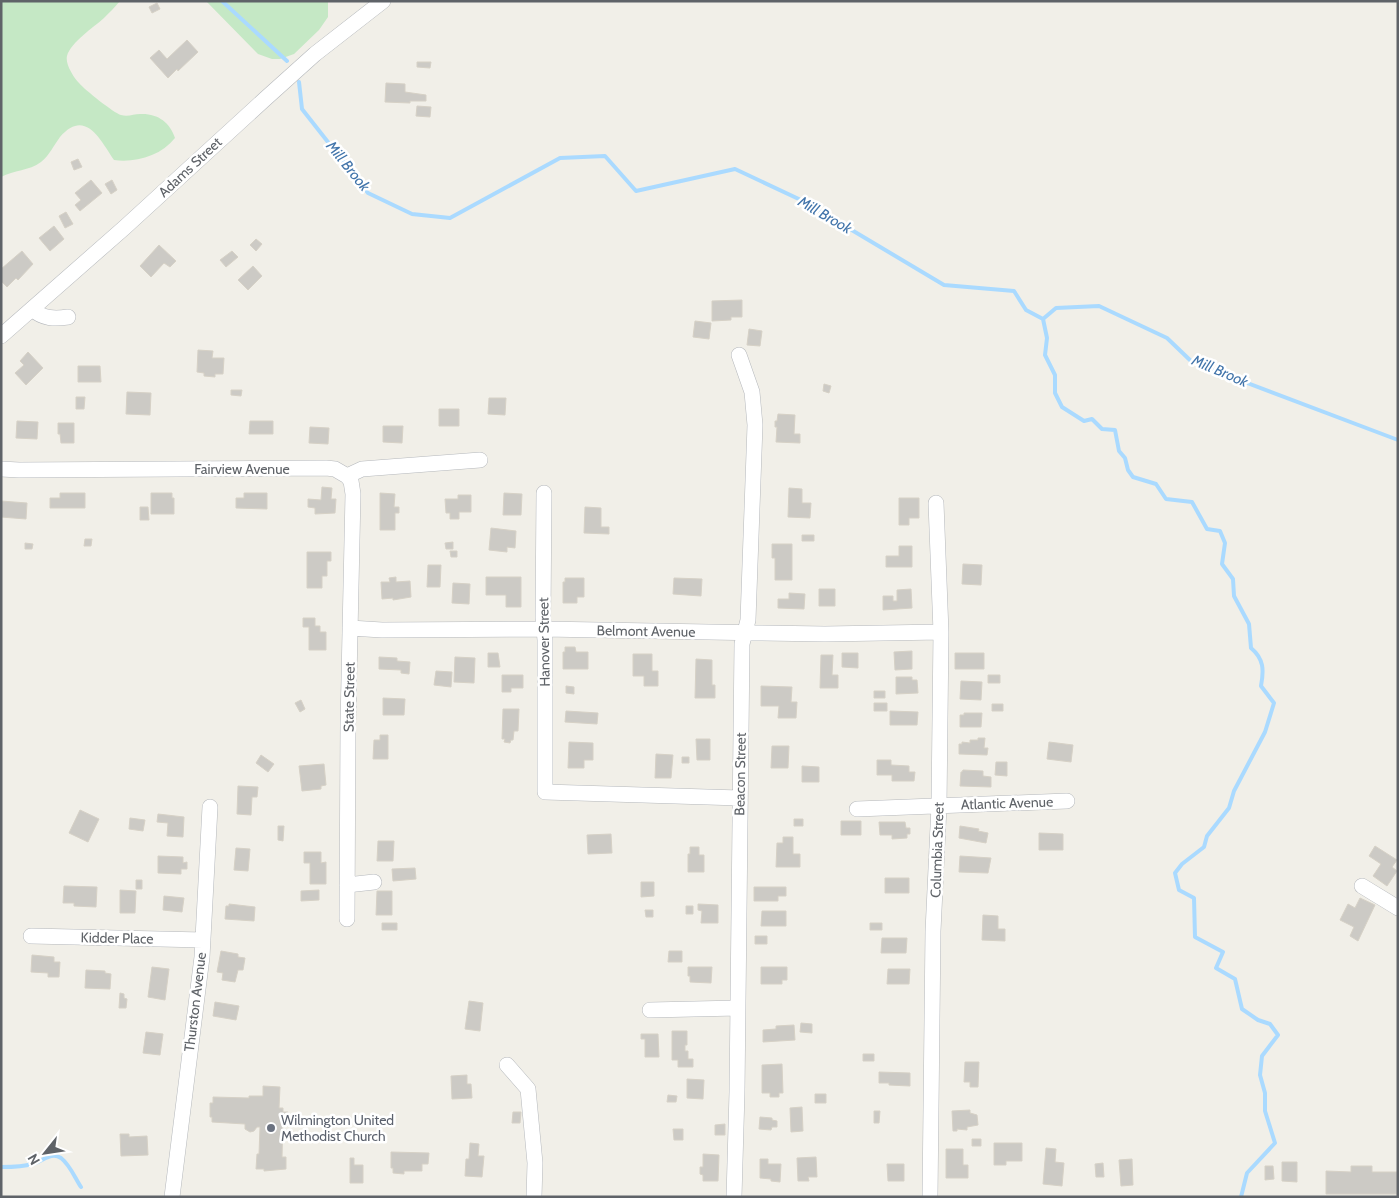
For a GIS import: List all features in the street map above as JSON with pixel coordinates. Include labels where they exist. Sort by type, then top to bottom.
[{"type":"street","name":"Adams Street","points":[[1,336],[124,228],[315,54],[383,1]]},
{"type":"street","points":[[32,309],[46,317],[56,319],[68,318]]},
{"type":"street","name":"Beacon Street","points":[[734,1197],[742,644],[748,620],[755,431],[752,392],[739,355]]},
{"type":"street","points":[[347,476],[362,469],[480,460]]},
{"type":"street","name":"Fairview Avenue","points":[[1,469],[326,468],[336,469],[347,476]]},
{"type":"street","name":"State Street","points":[[347,476],[351,481],[353,494],[348,725],[347,919]]},
{"type":"street","name":"Hanover Street","points":[[544,493],[545,792],[740,798]]},
{"type":"street","name":"Columbia Street","points":[[930,1197],[941,632],[936,503]]},
{"type":"street","name":"Belmont Avenue","points":[[350,628],[382,630],[544,628],[745,633],[941,632]]},
{"type":"street","name":"Atlantic Avenue","points":[[857,809],[1068,801]]},
{"type":"street","name":"Thurston Avenue","points":[[172,1197],[203,940],[210,807]]},
{"type":"street","points":[[347,884],[374,882]]},
{"type":"street","points":[[1362,886],[1398,908]]},
{"type":"street","name":"Kidder Place","points":[[31,936],[203,940]]},
{"type":"street","points":[[650,1010],[738,1008]]},
{"type":"street","points":[[507,1065],[528,1089],[534,1163],[534,1197]]},
{"type":"green space","points":[[1,1],[120,1],[73,45],[67,56],[69,67],[82,86],[112,110],[124,116],[146,114],[157,117],[170,127],[175,138],[163,149],[147,157],[122,161],[114,160],[103,143],[91,130],[77,125],[60,137],[44,160],[32,167],[1,177]]},
{"type":"green space","points":[[206,1],[328,1],[328,17],[319,30],[294,54],[280,59],[272,59],[258,54]]},
{"type":"building","points":[[157,3],[160,9],[152,13],[149,7]]},
{"type":"building","points":[[187,40],[198,52],[168,78],[150,58],[159,50],[167,59]]},
{"type":"building","points":[[417,62],[431,62],[430,68],[417,67]]},
{"type":"building","points":[[386,83],[405,84],[405,92],[426,95],[426,101],[410,101],[410,103],[385,102]]},
{"type":"building","points":[[417,106],[431,107],[430,117],[416,116]]},
{"type":"building","points":[[78,159],[82,167],[74,170],[71,162]]},
{"type":"building","points":[[91,180],[102,193],[80,211],[75,205],[81,200],[75,193]]},
{"type":"building","points":[[112,180],[117,190],[111,194],[105,184]]},
{"type":"building","points":[[66,212],[73,224],[65,228],[59,216]]},
{"type":"building","points":[[54,226],[64,239],[50,251],[39,238]]},
{"type":"building","points":[[256,239],[262,244],[256,251],[250,245]]},
{"type":"building","points":[[159,245],[176,261],[170,267],[164,263],[151,277],[140,266]]},
{"type":"building","points":[[22,251],[33,264],[18,280],[16,278],[7,287],[1,281],[1,269]]},
{"type":"building","points":[[232,251],[238,257],[226,267],[220,260]]},
{"type":"building","points":[[253,266],[262,276],[248,290],[238,280]]},
{"type":"building","points":[[742,300],[742,317],[731,317],[731,320],[712,321],[712,301]]},
{"type":"building","points":[[695,321],[711,323],[709,339],[693,337]]},
{"type":"building","points":[[749,329],[762,331],[760,346],[747,345]]},
{"type":"building","points":[[198,350],[213,351],[212,358],[224,358],[223,374],[215,374],[215,377],[204,376],[204,373],[197,372]]},
{"type":"building","points":[[28,352],[43,368],[26,385],[15,373],[24,365],[20,361]]},
{"type":"building","points":[[78,366],[100,366],[101,382],[78,382]]},
{"type":"building","points":[[824,384],[831,386],[829,393],[823,391]]},
{"type":"building","points":[[231,390],[242,390],[241,396],[231,395]]},
{"type":"building","points":[[127,392],[151,393],[150,415],[126,414]]},
{"type":"building","points":[[76,397],[85,397],[84,409],[76,409]]},
{"type":"building","points":[[489,398],[506,398],[505,415],[488,414]]},
{"type":"building","points":[[439,409],[459,409],[459,426],[439,426]]},
{"type":"building","points":[[778,414],[795,415],[794,434],[800,434],[800,443],[776,442],[777,427],[775,427],[775,421],[777,421]]},
{"type":"building","points":[[17,421],[38,422],[37,439],[16,438]]},
{"type":"building","points":[[250,421],[273,421],[273,434],[249,434]]},
{"type":"building","points":[[58,423],[74,423],[74,443],[61,443],[60,434],[58,434]]},
{"type":"building","points":[[383,426],[403,426],[402,443],[383,442]]},
{"type":"building","points":[[310,427],[329,428],[328,444],[309,443]]},
{"type":"building","points":[[322,487],[332,488],[331,499],[336,499],[335,513],[315,514],[315,508],[308,507],[308,499],[321,500]]},
{"type":"building","points":[[789,488],[802,489],[802,503],[811,503],[810,518],[788,517]]},
{"type":"building","points":[[60,493],[85,493],[85,508],[50,508],[50,498],[60,498]]},
{"type":"building","points":[[151,493],[172,493],[172,498],[174,498],[174,514],[151,514]]},
{"type":"building","points":[[244,493],[267,493],[267,509],[236,508],[236,498],[244,498]]},
{"type":"building","points":[[380,493],[395,494],[394,507],[399,507],[399,513],[395,513],[395,530],[380,530]]},
{"type":"building","points":[[504,493],[522,494],[521,515],[503,515]]},
{"type":"building","points":[[458,495],[471,495],[471,512],[459,512],[459,519],[450,519],[450,513],[446,513],[445,499],[458,499]]},
{"type":"building","points":[[899,498],[919,498],[919,518],[909,518],[909,525],[899,525]]},
{"type":"building","points":[[1,501],[27,503],[26,519],[1,517]]},
{"type":"building","points":[[140,507],[148,507],[149,520],[140,520]]},
{"type":"building","points":[[585,507],[601,508],[601,527],[609,527],[609,534],[584,533]]},
{"type":"building","points":[[491,528],[516,531],[515,548],[507,547],[507,552],[489,550]]},
{"type":"building","points":[[802,535],[814,535],[814,541],[802,541]]},
{"type":"building","points":[[85,539],[92,539],[91,546],[84,546]]},
{"type":"building","points":[[453,542],[453,549],[446,549],[445,543]]},
{"type":"building","points":[[25,543],[33,544],[32,549],[25,549]]},
{"type":"building","points":[[772,544],[792,544],[792,580],[775,580],[775,558],[772,558]]},
{"type":"building","points":[[899,546],[912,546],[912,567],[886,567],[886,556],[899,556]]},
{"type":"building","points":[[450,551],[457,551],[457,557],[451,557]]},
{"type":"building","points":[[307,552],[331,552],[331,561],[327,561],[327,576],[322,576],[322,588],[307,588]]},
{"type":"building","points":[[963,564],[982,565],[981,585],[962,584]]},
{"type":"building","points":[[428,565],[441,565],[440,587],[427,587]]},
{"type":"building","points":[[396,577],[396,582],[410,581],[411,597],[393,600],[393,598],[382,599],[381,582],[390,582],[389,578]]},
{"type":"building","points":[[486,577],[521,577],[521,607],[506,607],[506,595],[486,595]]},
{"type":"building","points":[[565,578],[584,578],[584,597],[577,597],[577,603],[563,603],[563,582],[565,582]]},
{"type":"building","points":[[674,578],[702,579],[701,596],[673,594]]},
{"type":"building","points":[[453,583],[470,584],[469,604],[452,603]]},
{"type":"building","points":[[819,589],[835,589],[835,606],[819,606]]},
{"type":"building","points":[[911,589],[912,608],[883,610],[883,596],[893,596],[893,601],[897,601],[897,590]]},
{"type":"building","points":[[789,593],[805,594],[804,609],[778,608],[778,599],[789,599]]},
{"type":"building","points":[[303,618],[315,618],[315,626],[320,626],[320,632],[326,632],[326,650],[309,650],[309,627],[303,627]]},
{"type":"building","points":[[565,647],[575,647],[576,652],[588,652],[588,669],[563,669],[563,652],[565,652]]},
{"type":"building","points":[[912,651],[912,669],[895,670],[894,652]]},
{"type":"building","points":[[488,653],[498,653],[500,667],[488,667]]},
{"type":"building","points":[[842,653],[858,653],[858,668],[842,667]]},
{"type":"building","points":[[955,653],[984,653],[984,669],[955,669]]},
{"type":"building","points":[[633,654],[652,654],[652,671],[658,671],[658,686],[644,686],[644,676],[633,676]]},
{"type":"building","points":[[821,655],[833,655],[832,675],[838,675],[838,688],[820,688]]},
{"type":"building","points":[[379,657],[397,658],[397,661],[410,662],[409,674],[401,673],[401,670],[379,669]]},
{"type":"building","points":[[455,657],[475,658],[474,683],[454,682]]},
{"type":"building","points":[[696,659],[712,660],[712,685],[715,685],[715,698],[695,698]]},
{"type":"building","points":[[436,671],[452,672],[451,687],[434,685]]},
{"type":"building","points":[[502,675],[523,675],[523,688],[511,688],[511,692],[502,692]]},
{"type":"building","points":[[988,675],[1000,675],[1000,683],[988,683]]},
{"type":"building","points":[[896,677],[912,677],[912,680],[917,680],[918,693],[896,694]]},
{"type":"building","points":[[961,681],[982,682],[981,700],[960,699]]},
{"type":"building","points":[[566,686],[574,687],[574,694],[566,693]]},
{"type":"building","points":[[761,686],[792,687],[791,702],[797,702],[796,718],[778,718],[779,706],[761,706]]},
{"type":"building","points":[[874,691],[885,691],[885,698],[874,698]]},
{"type":"building","points":[[383,698],[405,699],[404,715],[383,715]]},
{"type":"building","points":[[301,700],[305,709],[300,712],[295,703]]},
{"type":"building","points":[[874,703],[887,703],[887,711],[874,711]]},
{"type":"building","points":[[992,704],[1003,704],[1003,711],[992,711]]},
{"type":"building","points":[[503,709],[519,709],[518,731],[514,731],[513,740],[510,743],[504,742],[505,739],[502,739]]},
{"type":"building","points":[[566,711],[598,713],[597,724],[565,722]]},
{"type":"building","points":[[890,711],[918,712],[917,725],[890,725]]},
{"type":"building","points":[[964,713],[982,713],[981,727],[960,727],[960,715],[964,715]]},
{"type":"building","points":[[380,735],[388,735],[388,759],[373,759],[374,740],[380,740]]},
{"type":"building","points":[[978,738],[985,738],[984,748],[988,748],[987,755],[959,754],[959,744],[962,744],[962,742],[970,743],[970,740],[978,740]]},
{"type":"building","points":[[696,739],[710,739],[710,760],[697,760]]},
{"type":"building","points":[[569,742],[593,743],[593,760],[584,760],[584,768],[568,768]]},
{"type":"building","points":[[1049,742],[1073,745],[1071,762],[1047,759]]},
{"type":"building","points":[[772,746],[789,746],[788,768],[771,768]]},
{"type":"building","points":[[656,754],[673,755],[671,778],[655,778]]},
{"type":"building","points":[[261,755],[274,764],[268,772],[256,763]]},
{"type":"building","points":[[682,757],[689,757],[689,763],[682,763]]},
{"type":"building","points":[[877,760],[891,760],[891,765],[909,766],[909,772],[915,772],[914,781],[892,781],[892,775],[877,775]]},
{"type":"building","points":[[996,762],[1007,762],[1007,776],[995,775]]},
{"type":"building","points":[[324,764],[326,785],[321,786],[321,789],[302,791],[299,766]]},
{"type":"building","points":[[802,766],[819,767],[819,782],[802,782]]},
{"type":"building","points":[[963,770],[983,771],[983,776],[991,777],[991,787],[960,786],[961,772]]},
{"type":"building","points":[[238,786],[258,787],[257,797],[252,797],[251,815],[237,814]]},
{"type":"building","points":[[80,810],[99,819],[88,842],[69,833]]},
{"type":"building","points":[[158,814],[184,817],[183,837],[167,836],[168,823],[157,822]]},
{"type":"building","points":[[130,818],[145,820],[143,831],[129,829]]},
{"type":"building","points":[[794,819],[803,819],[803,826],[794,826]]},
{"type":"building","points":[[841,821],[861,821],[861,835],[841,835]]},
{"type":"building","points":[[879,822],[905,822],[906,828],[910,828],[910,834],[907,834],[907,838],[892,839],[892,835],[880,835]]},
{"type":"building","points":[[278,826],[284,826],[283,841],[278,840]]},
{"type":"building","points":[[960,826],[979,829],[978,831],[988,833],[986,843],[959,838]]},
{"type":"building","points":[[1039,833],[1063,834],[1063,850],[1039,850]]},
{"type":"building","points":[[611,834],[612,853],[588,854],[587,835]]},
{"type":"building","points":[[783,837],[793,837],[793,854],[800,854],[800,867],[776,867],[777,843],[783,843]]},
{"type":"building","points":[[378,841],[394,841],[393,861],[377,861]]},
{"type":"building","points":[[1375,846],[1397,860],[1392,867],[1397,871],[1387,886],[1373,876],[1381,864],[1369,856]]},
{"type":"building","points":[[690,847],[699,847],[699,855],[704,855],[704,872],[688,872]]},
{"type":"building","points":[[236,848],[250,849],[248,871],[234,870]]},
{"type":"building","points":[[304,852],[321,852],[321,863],[326,862],[326,884],[310,884],[310,863],[304,863]]},
{"type":"building","points":[[158,856],[183,857],[183,863],[187,862],[187,869],[181,869],[181,874],[158,873]]},
{"type":"building","points":[[960,856],[991,858],[988,873],[959,872]]},
{"type":"building","points":[[415,868],[416,879],[393,881],[392,869]]},
{"type":"building","points":[[885,878],[909,878],[909,893],[885,893]]},
{"type":"building","points":[[136,880],[142,880],[142,889],[136,889]]},
{"type":"building","points":[[641,882],[654,882],[654,896],[641,897]]},
{"type":"building","points":[[64,886],[97,887],[96,907],[74,906],[74,903],[63,903]]},
{"type":"building","points":[[754,887],[786,887],[786,896],[778,896],[778,901],[754,901]]},
{"type":"building","points":[[120,890],[136,891],[135,913],[120,913]]},
{"type":"building","points":[[319,890],[319,900],[301,901],[301,891]]},
{"type":"building","points":[[377,891],[392,891],[392,915],[376,915]]},
{"type":"building","points":[[164,896],[184,898],[182,912],[163,910]]},
{"type":"building","points":[[1360,898],[1375,905],[1358,941],[1350,936],[1354,927],[1340,920],[1348,904],[1355,908]]},
{"type":"building","points":[[229,904],[255,907],[254,921],[225,919],[226,906],[229,906]]},
{"type":"building","points":[[698,904],[718,905],[718,923],[701,923],[702,911],[698,910]]},
{"type":"building","points":[[686,906],[693,906],[693,914],[686,914]]},
{"type":"building","points":[[645,910],[653,910],[653,917],[646,917]]},
{"type":"building","points":[[762,911],[786,911],[786,926],[761,926]]},
{"type":"building","points":[[983,915],[998,916],[998,929],[1005,929],[1005,941],[982,940]]},
{"type":"building","points":[[382,923],[397,923],[397,930],[382,930]]},
{"type":"building","points":[[870,923],[882,923],[882,930],[870,930]]},
{"type":"building","points":[[755,936],[767,936],[767,944],[755,944]]},
{"type":"building","points":[[882,938],[907,938],[906,953],[881,953]]},
{"type":"building","points":[[221,951],[238,954],[238,957],[245,958],[243,970],[238,970],[235,982],[222,980],[223,973],[217,972]]},
{"type":"building","points":[[669,951],[682,951],[682,962],[668,962]]},
{"type":"building","points":[[32,955],[54,957],[54,962],[60,962],[59,977],[48,977],[48,973],[31,972]]},
{"type":"building","points":[[152,967],[169,969],[165,1000],[148,997]]},
{"type":"building","points":[[688,967],[712,967],[711,983],[690,982]]},
{"type":"building","points":[[761,967],[787,967],[787,980],[782,980],[782,984],[761,984]]},
{"type":"building","points":[[888,969],[910,969],[909,984],[887,984]]},
{"type":"building","points":[[86,970],[105,971],[105,973],[111,974],[110,989],[85,988]]},
{"type":"building","points":[[120,993],[124,994],[124,998],[127,999],[126,1008],[119,1008]]},
{"type":"building","points":[[469,1001],[483,1003],[480,1031],[465,1029]]},
{"type":"building","points":[[215,1002],[239,1006],[236,1020],[213,1016]]},
{"type":"building","points":[[801,1023],[812,1024],[812,1033],[800,1032]]},
{"type":"building","points":[[794,1025],[795,1040],[763,1042],[763,1030],[776,1029],[776,1026]]},
{"type":"building","points":[[672,1031],[687,1031],[685,1051],[688,1051],[688,1059],[693,1059],[693,1067],[678,1067],[678,1060],[672,1060]]},
{"type":"building","points":[[146,1032],[163,1034],[160,1055],[143,1053]]},
{"type":"building","points":[[641,1034],[658,1034],[659,1057],[645,1057],[645,1039],[641,1039]]},
{"type":"building","points":[[863,1054],[874,1054],[874,1061],[863,1061]]},
{"type":"building","points":[[965,1062],[979,1062],[978,1087],[970,1087],[970,1082],[964,1082]]},
{"type":"building","points":[[782,1064],[783,1093],[779,1093],[779,1097],[770,1097],[770,1093],[762,1093],[762,1065]]},
{"type":"building","points":[[879,1072],[910,1073],[910,1086],[879,1083]]},
{"type":"building","points":[[467,1075],[467,1084],[471,1084],[472,1098],[452,1099],[451,1076]]},
{"type":"building","points":[[687,1079],[704,1080],[703,1099],[687,1098]]},
{"type":"building","name":"Wilmington United Methodist Church","points":[[263,1086],[280,1087],[279,1108],[283,1108],[283,1112],[288,1112],[288,1119],[283,1119],[282,1157],[286,1157],[286,1169],[264,1171],[264,1169],[256,1169],[257,1154],[259,1154],[260,1127],[250,1132],[245,1129],[245,1124],[212,1122],[212,1117],[210,1117],[210,1103],[213,1103],[213,1097],[249,1098],[249,1096],[263,1096]]},
{"type":"building","points":[[815,1094],[826,1094],[826,1103],[815,1103]]},
{"type":"building","points":[[668,1095],[677,1096],[676,1102],[667,1102]]},
{"type":"building","points":[[802,1107],[803,1131],[791,1132],[790,1108]]},
{"type":"building","points":[[970,1110],[970,1113],[977,1115],[978,1125],[967,1127],[967,1130],[957,1129],[957,1131],[953,1131],[952,1111]]},
{"type":"building","points":[[874,1111],[880,1111],[879,1123],[874,1123]]},
{"type":"building","points":[[513,1112],[521,1112],[520,1123],[512,1123]]},
{"type":"building","points":[[760,1117],[772,1118],[772,1120],[777,1121],[777,1127],[772,1127],[771,1130],[759,1129]]},
{"type":"building","points":[[725,1124],[725,1135],[715,1135],[715,1125]]},
{"type":"building","points":[[673,1129],[683,1129],[683,1140],[674,1140]]},
{"type":"building","points":[[120,1134],[129,1134],[129,1137],[147,1136],[148,1155],[121,1156]]},
{"type":"building","points":[[972,1139],[981,1139],[981,1146],[972,1146]]},
{"type":"building","points":[[470,1143],[479,1144],[478,1156],[484,1156],[482,1177],[465,1176],[466,1159],[469,1159]]},
{"type":"building","points":[[994,1143],[1022,1143],[1022,1161],[1006,1161],[1006,1165],[994,1165]]},
{"type":"building","points":[[1046,1148],[1056,1149],[1055,1162],[1064,1163],[1062,1186],[1043,1184]]},
{"type":"building","points":[[946,1149],[963,1149],[963,1165],[968,1165],[968,1178],[946,1178]]},
{"type":"building","points":[[391,1152],[429,1153],[428,1164],[422,1164],[422,1171],[404,1171],[404,1174],[393,1173],[393,1168],[391,1168]]},
{"type":"building","points":[[703,1154],[719,1155],[718,1181],[703,1181],[700,1167],[703,1167]]},
{"type":"building","points":[[816,1157],[817,1177],[808,1177],[809,1181],[798,1181],[797,1158]]},
{"type":"building","points":[[350,1158],[354,1158],[354,1165],[363,1165],[363,1183],[350,1183]]},
{"type":"building","points":[[760,1159],[768,1159],[768,1164],[781,1164],[780,1182],[760,1178]]},
{"type":"building","points":[[1132,1159],[1133,1185],[1121,1186],[1119,1160]]},
{"type":"building","points":[[1282,1162],[1297,1162],[1297,1182],[1282,1181]]},
{"type":"building","points":[[1103,1163],[1104,1177],[1096,1177],[1095,1164]]},
{"type":"building","points":[[887,1164],[904,1164],[904,1181],[888,1181]]},
{"type":"building","points":[[1265,1166],[1273,1166],[1274,1179],[1265,1180]]},
{"type":"building","points":[[1351,1166],[1372,1166],[1372,1172],[1397,1172],[1397,1194],[1326,1194],[1326,1171],[1351,1172]]},
{"type":"waterway","name":"Mill Brook","points":[[222,1],[287,61]]},
{"type":"waterway","name":"Mill Brook","points":[[299,82],[302,109],[368,193],[412,214],[450,218],[560,158],[605,156],[636,191],[735,169],[803,201],[944,285],[1014,291],[1026,310],[1043,319],[1056,308],[1099,306],[1167,338],[1192,362],[1398,440]]},
{"type":"waterway","points":[[1043,319],[1047,338],[1045,355],[1055,375],[1055,393],[1062,407],[1084,421],[1092,419],[1102,429],[1115,430],[1119,451],[1125,458],[1128,470],[1133,477],[1156,484],[1166,499],[1192,502],[1207,529],[1220,531],[1225,543],[1222,564],[1233,579],[1234,596],[1249,624],[1251,648],[1261,661],[1263,675],[1261,686],[1274,703],[1265,732],[1234,791],[1229,808],[1207,836],[1204,847],[1182,864],[1175,873],[1179,890],[1194,898],[1195,937],[1223,952],[1216,968],[1235,979],[1242,1009],[1258,1020],[1270,1024],[1278,1035],[1262,1056],[1260,1075],[1265,1093],[1265,1111],[1275,1143],[1247,1173],[1241,1197]]},
{"type":"waterway","name":"Mill Brook","points":[[1,1167],[25,1166],[50,1156],[57,1156],[67,1164],[81,1187]]},
{"type":"place","name":"Wilmington United Methodist Church","points":[[271,1128]]}]
